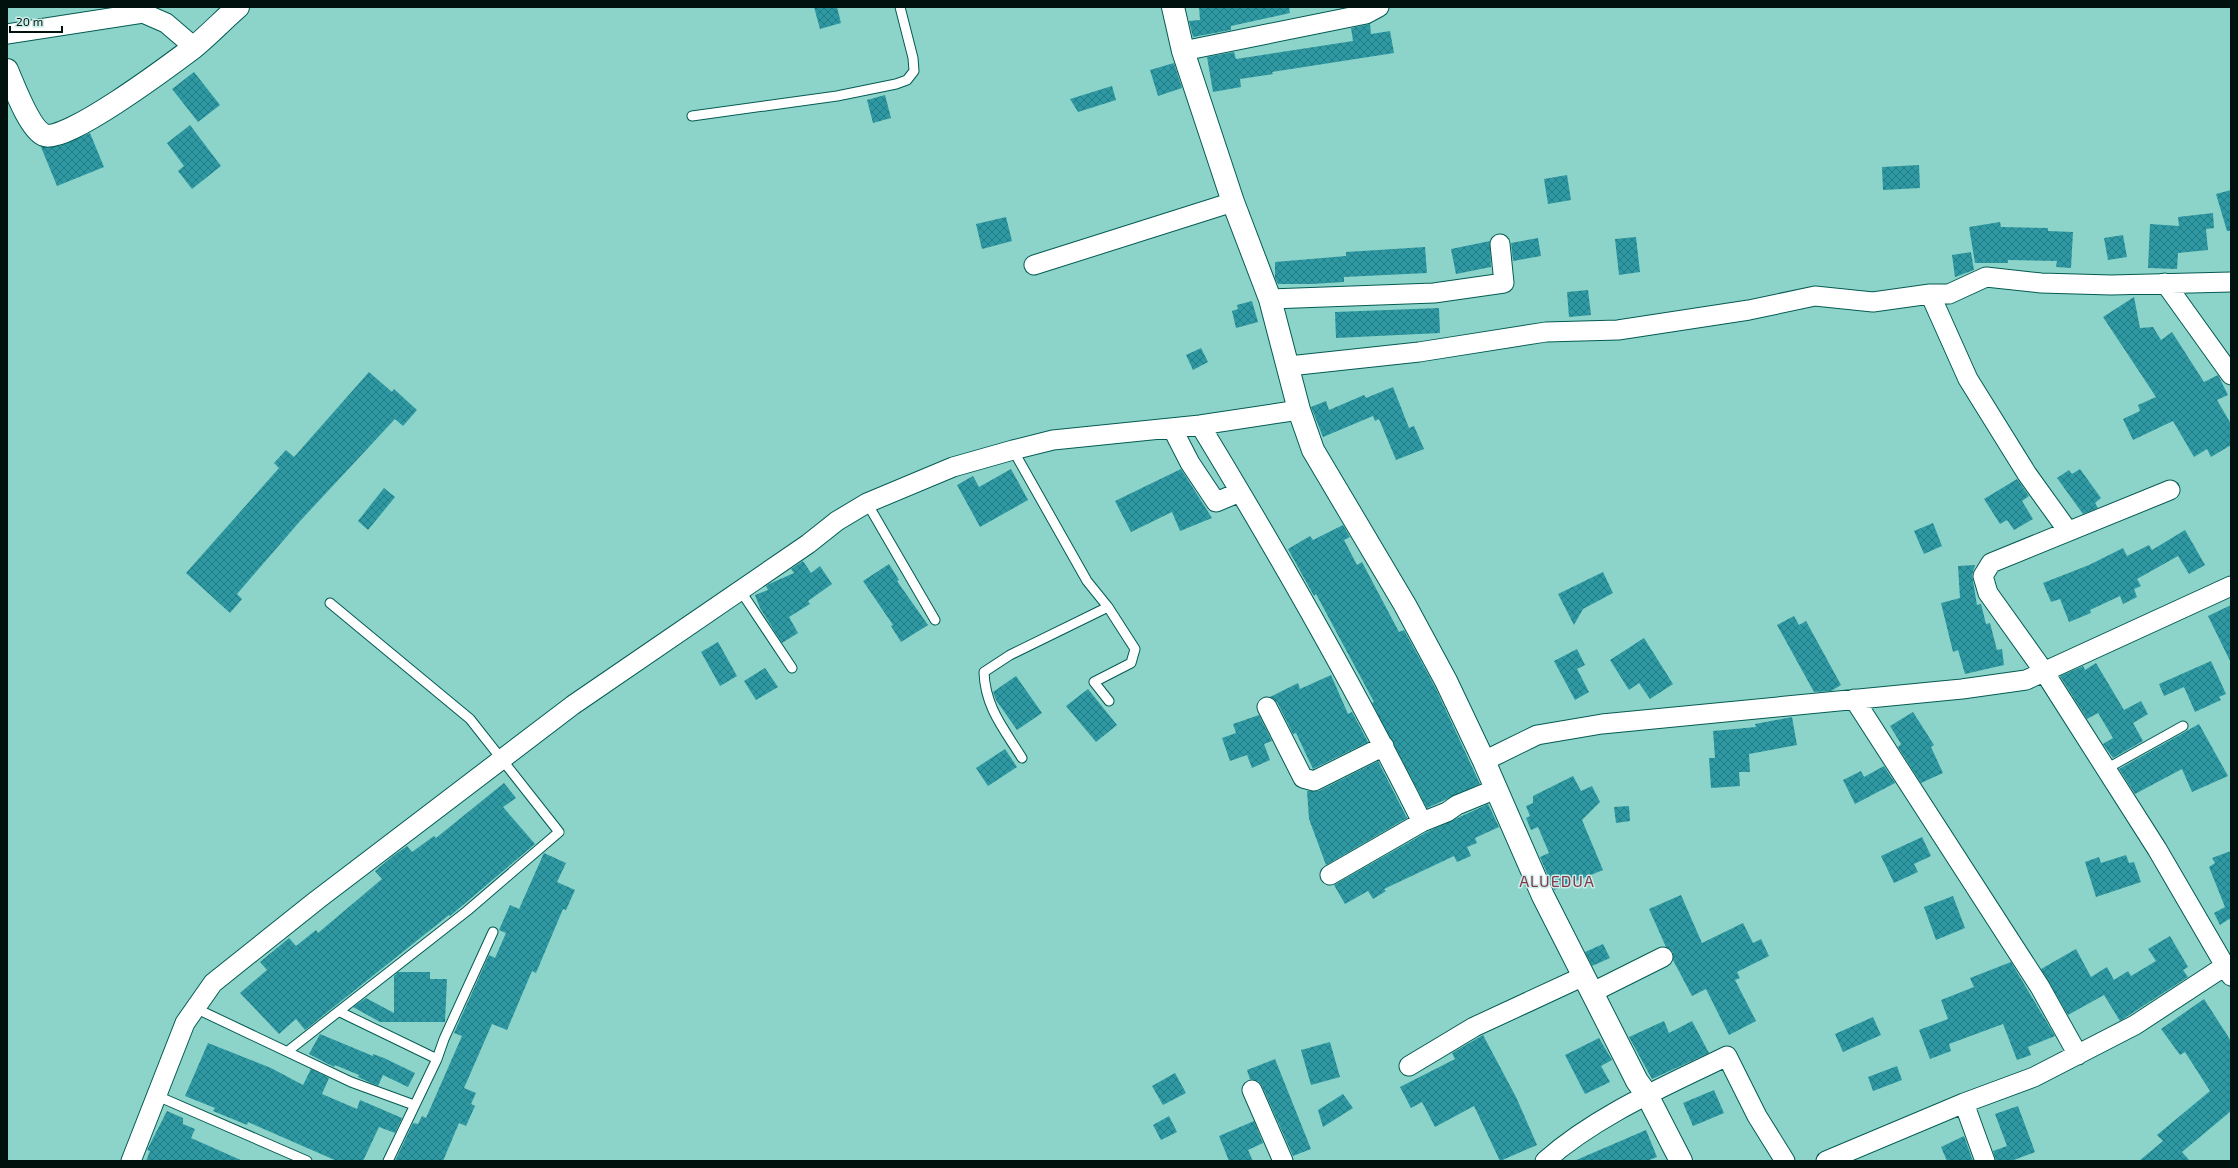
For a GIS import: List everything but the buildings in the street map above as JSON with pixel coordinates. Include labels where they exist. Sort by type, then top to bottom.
[{"type":"street","points":[[7,70],[32,124],[44,136],[54,137],[68,131],[127,97],[194,47],[238,7]]},
{"type":"street","points":[[1173,7],[1183,51],[1233,202],[1270,299],[1289,366],[1299,410],[1313,450],[1405,605],[1446,681],[1484,761],[1543,896],[1637,1081],[1647,1095],[1681,1161]]},
{"type":"street","points":[[1183,51],[1366,14],[1380,7]]},
{"type":"street","points":[[7,34],[143,13],[166,23],[194,47]]},
{"type":"street","points":[[1034,265],[1233,202]]},
{"type":"street","points":[[1270,299],[1434,293],[1504,283],[1500,244]]},
{"type":"street","points":[[1289,366],[1419,352],[1546,332],[1618,330],[1749,310],[1815,296],[1873,302],[1930,294],[1949,294],[1986,277],[2041,284],[2111,285],[2231,282]]},
{"type":"street","points":[[2165,283],[2231,375]]},
{"type":"street","points":[[1930,294],[1968,378],[2027,474],[2068,531]]},
{"type":"street","points":[[131,1161],[155,1095],[185,1023],[194,1008],[214,983],[500,759],[579,700],[867,503],[952,467],[1053,440],[1200,425],[1299,410]]},
{"type":"street","points":[[1200,425],[1320,628],[1384,746],[1422,822]]},
{"type":"street","points":[[1172,428],[1190,463],[1216,502],[1240,492]]},
{"type":"street","points":[[1826,1161],[1964,1103],[2034,1077],[2135,1025],[2228,971],[2157,849],[2043,670],[1988,593],[1983,576],[1991,564],[2170,490]]},
{"type":"street","points":[[1484,761],[1537,735],[1602,724],[1854,700],[2026,680],[2043,670],[2231,586]]},
{"type":"street","points":[[1854,700],[2040,987],[2078,1055]]},
{"type":"street","points":[[1267,707],[1303,778],[1314,781],[1384,746]]},
{"type":"street","points":[[1330,874],[1422,822],[1447,812],[1457,804],[1496,789]]},
{"type":"street","points":[[1409,1066],[1474,1027],[1664,957]]},
{"type":"street","points":[[1545,1161],[1567,1142],[1647,1095],[1727,1056],[1757,1116],[1785,1161]]},
{"type":"street","points":[[1252,1090],[1283,1161]]},
{"type":"street","points":[[1964,1103],[1985,1161]]},
{"type":"lane","points":[[692,116],[837,96],[896,84],[907,80],[914,71],[913,58],[900,7]]},
{"type":"lane","points":[[1012,450],[1087,582],[1108,607],[1135,649],[1131,663],[1094,682],[1109,701]]},
{"type":"lane","points":[[867,503],[935,620]]},
{"type":"lane","points":[[740,590],[792,668]]},
{"type":"lane","points":[[288,1051],[468,911],[559,832],[470,720],[330,603]]},
{"type":"lane","points":[[1022,758],[990,708],[985,686],[984,672],[1010,656],[1108,607]]},
{"type":"lane","points":[[2106,769],[2183,726]]},
{"type":"lane","points":[[388,1161],[437,1059],[444,1039],[493,932]]},
{"type":"lane","points":[[194,1008],[351,1082],[414,1105]]},
{"type":"lane","points":[[340,1012],[437,1059]]},
{"type":"lane","points":[[155,1095],[307,1161]]},
{"type":"district","name":"ALUEDUA","points":[[1557,880]]}]
